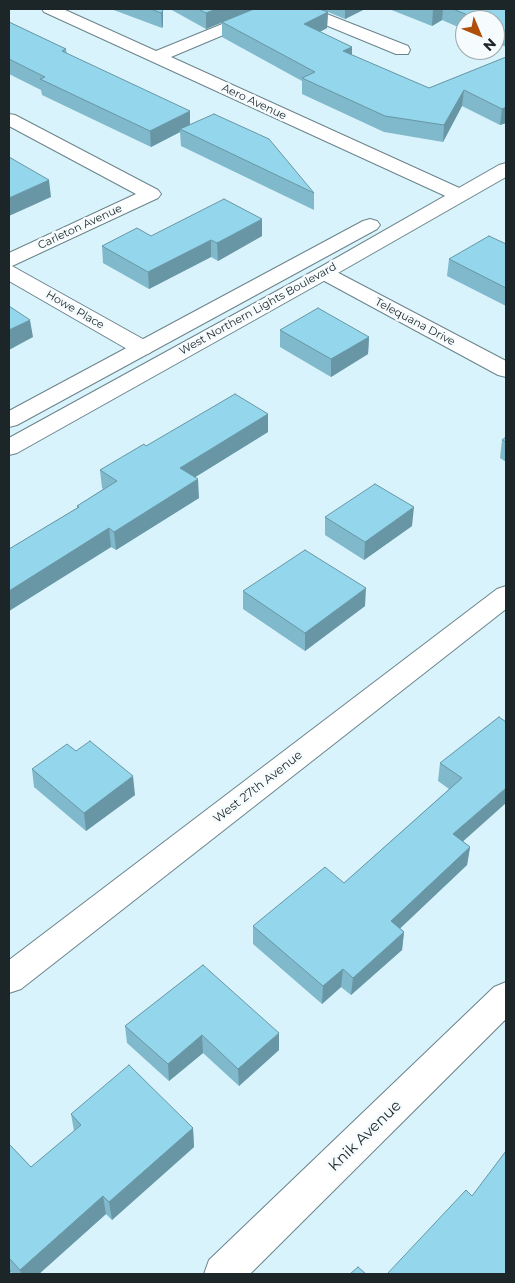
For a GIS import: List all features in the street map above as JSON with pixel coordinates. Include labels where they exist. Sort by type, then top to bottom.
[{"type":"street","name":"Aero Avenue","points":[[50,9],[450,191]]},
{"type":"street","points":[[157,57],[272,9]]},
{"type":"street","points":[[300,9],[402,50]]},
{"type":"street","name":"Carleton Avenue","points":[[9,119],[151,194],[9,261]]},
{"type":"street","name":"West Northern Lights Boulevard","points":[[9,448],[324,273],[506,152]]},
{"type":"street","name":"West Northern Lights Boulevard","points":[[9,420],[142,348],[450,191],[506,169]]},
{"type":"street","name":"Howe Place","points":[[9,272],[142,348]]},
{"type":"street","name":"Telequana Drive","points":[[324,273],[506,370]]},
{"type":"street","name":"West 27th Avenue","points":[[9,979],[506,595]]},
{"type":"street","name":"Knik Avenue","points":[[223,1274],[506,997]]},
{"type":"building","points":[[151,9],[161,9],[163,10],[161,13]]},
{"type":"building","points":[[198,9],[216,9],[206,13]]},
{"type":"building","points":[[254,9],[319,9],[328,12],[304,24],[352,47],[343,51],[429,88],[499,60],[505,60],[506,57],[506,107],[502,109],[464,90],[444,125],[385,116],[302,78],[315,72],[222,22]]},
{"type":"building","points":[[453,9],[506,9],[506,31],[505,10]]},
{"type":"building","points":[[9,22],[66,49],[62,51],[190,111],[150,131],[40,79],[45,77],[9,59]]},
{"type":"building","points":[[214,114],[269,139],[314,193],[180,129]]},
{"type":"building","points":[[9,157],[49,180],[9,198]]},
{"type":"building","points":[[224,199],[262,219],[217,243],[211,240],[148,272],[102,246],[137,228],[151,236]]},
{"type":"building","points":[[489,236],[506,244],[506,288],[449,259]]},
{"type":"building","points":[[9,306],[30,320],[9,330]]},
{"type":"building","points":[[318,308],[369,337],[331,359],[280,330]]},
{"type":"building","points":[[235,394],[268,414],[180,468],[198,479],[114,532],[109,528],[9,591],[9,549],[79,507],[77,506],[117,481],[100,470],[144,444],[146,446]]},
{"type":"building","points":[[375,484],[414,507],[365,542],[325,517]]},
{"type":"building","points":[[305,550],[366,588],[305,633],[243,591]]},
{"type":"building","points":[[499,717],[506,722],[506,788],[453,834],[470,847],[391,921],[404,932],[353,978],[343,969],[323,986],[253,926],[325,867],[344,883],[462,778],[440,763]]},
{"type":"building","points":[[90,741],[133,776],[84,813],[32,769],[67,744],[76,751]]},
{"type":"building","points":[[203,965],[279,1033],[238,1069],[202,1035],[168,1064],[125,1026]]},
{"type":"building","points":[[129,1065],[193,1128],[109,1202],[103,1196],[20,1270],[9,1258],[9,1144],[31,1167],[81,1125],[71,1114]]},
{"type":"building","points":[[506,1151],[506,1274],[387,1274],[466,1190],[472,1196]]},
{"type":"building","points":[[358,1267],[366,1274],[350,1274]]}]
